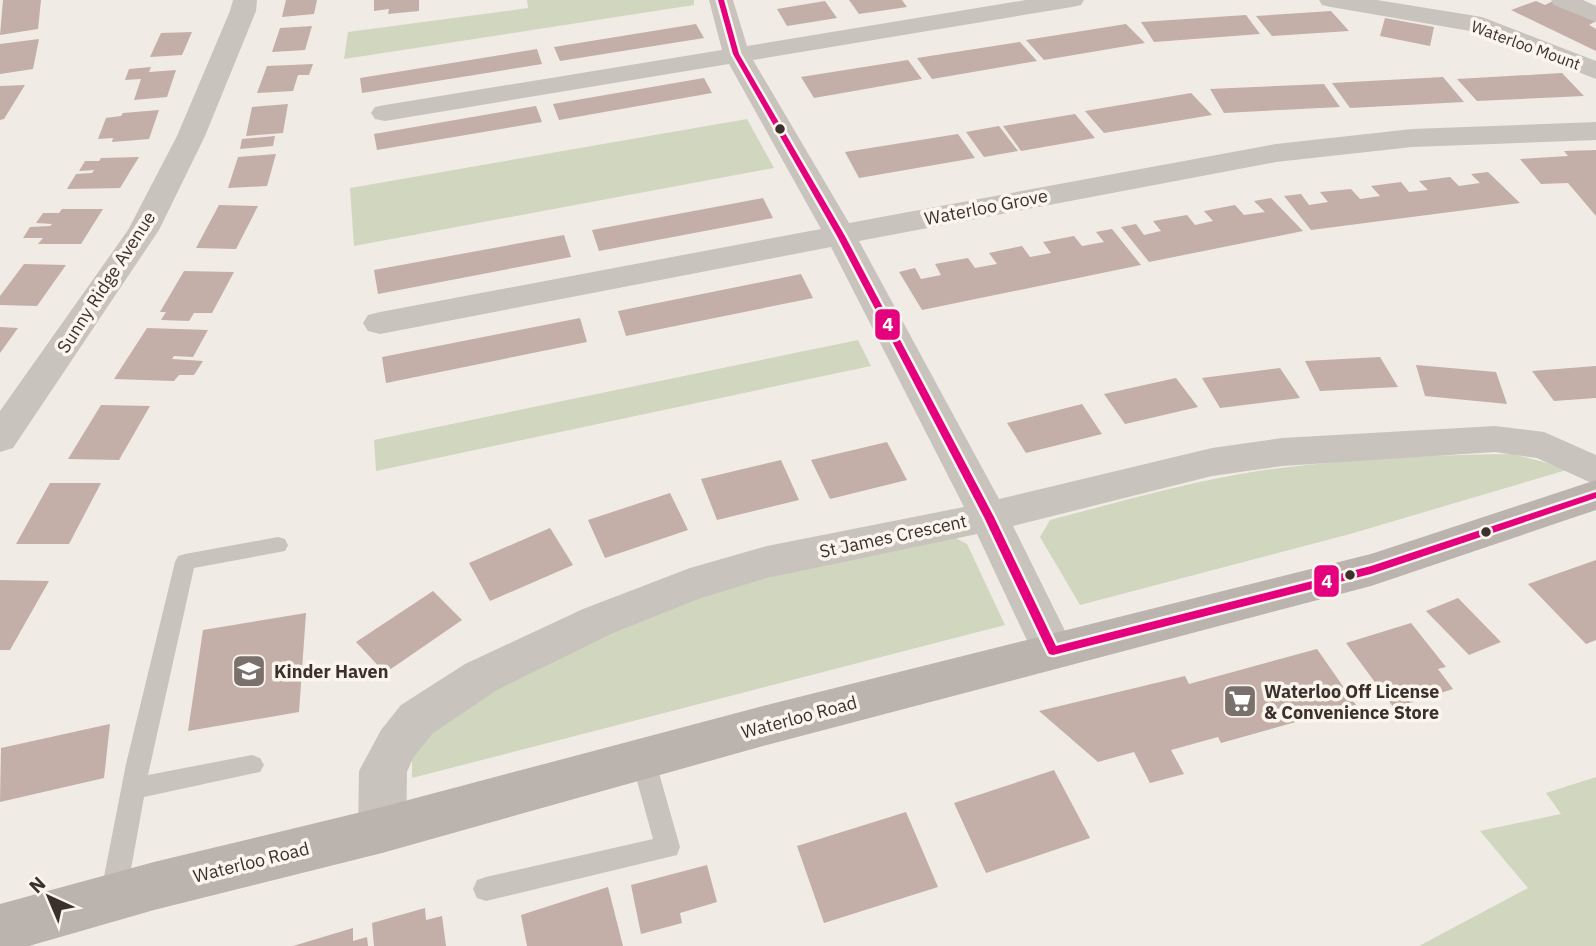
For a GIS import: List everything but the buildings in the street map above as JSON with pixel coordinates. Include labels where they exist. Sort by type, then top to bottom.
[{"type":"main road","name":"Waterloo Road","points":[[25,932],[113,898],[1371,570],[1596,495]]},
{"type":"street","name":"Sunny Ridge Avenue","points":[[0,439],[143,230],[191,136],[243,11],[244,0]]},
{"type":"street","points":[[721,0],[736,54],[841,236],[989,517],[1053,651]]},
{"type":"street","points":[[385,113],[1072,0]]},
{"type":"street","name":"Waterloo Mount","points":[[1331,0],[1487,16],[1596,71]]},
{"type":"street","points":[[1563,0],[1595,15]]},
{"type":"street","name":"Waterloo Grove","points":[[380,323],[1230,160],[1321,145],[1429,135],[1596,131]]},
{"type":"street","name":"St James Crescent","points":[[382,830],[383,771],[397,744],[417,719],[481,677],[597,621],[690,585],[767,562],[989,517],[1212,462],[1367,445],[1495,439],[1544,446],[1596,471]]},
{"type":"lane","points":[[113,898],[134,788],[185,562],[278,545]]},
{"type":"lane","points":[[486,889],[668,847],[643,759]]},
{"type":"lane","points":[[134,788],[252,765]]},
{"type":"green space","points":[[527,0],[694,0],[694,5],[344,59],[348,32],[528,8]]},
{"type":"green space","points":[[747,119],[774,168],[354,246],[350,188]]},
{"type":"green space","points":[[858,340],[871,366],[376,471],[374,440]]},
{"type":"green space","points":[[1513,454],[1570,469],[1350,534],[1080,605],[1040,537],[1050,520],[1154,493],[1258,471],[1353,461]]},
{"type":"green space","points":[[952,536],[967,544],[1005,625],[412,778],[412,756],[424,736],[544,660],[653,611],[785,573]]},
{"type":"green space","points":[[1596,777],[1596,946],[1419,946],[1528,888],[1480,831],[1561,814],[1546,793]]},
{"type":"transit line","name":"4","points":[[721,0],[736,54],[841,236],[989,517],[1053,651]]},
{"type":"transit line","name":"4","points":[[1053,651],[1371,570],[1596,495]]},
{"type":"place","name":"Kinder Haven","points":[[249,671]]},
{"type":"place","name":"Waterloo Off License & Convenience Store","points":[[1240,701]]}]
